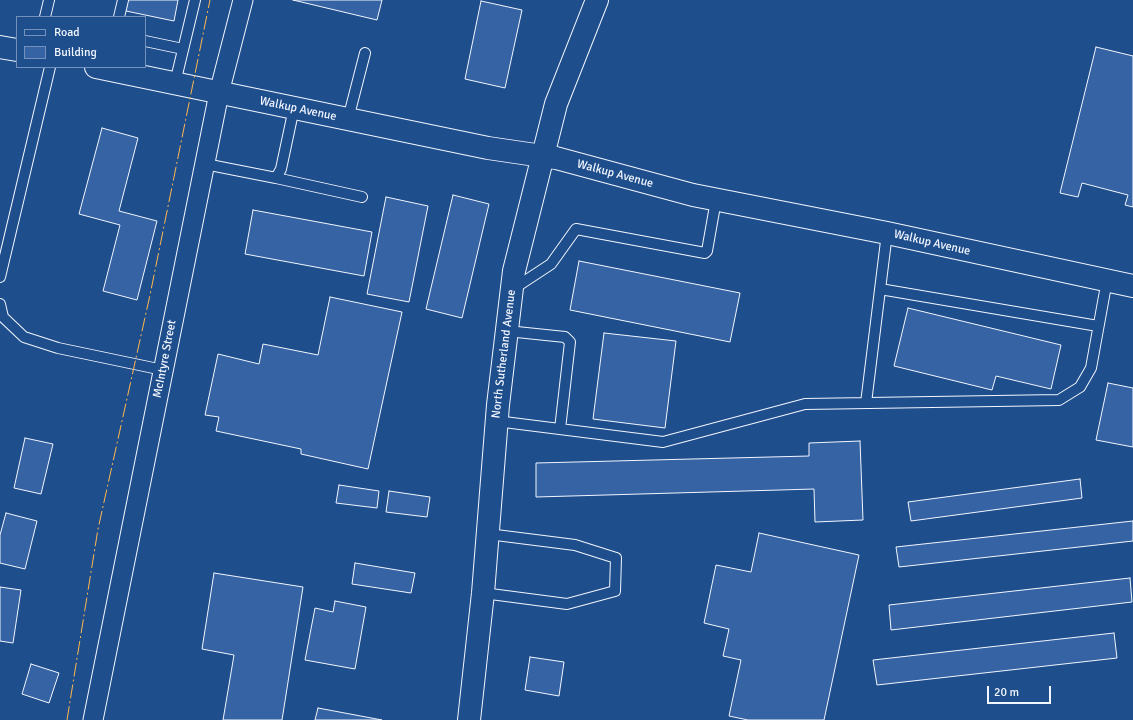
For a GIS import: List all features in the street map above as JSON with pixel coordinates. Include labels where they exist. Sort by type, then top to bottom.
[{"type":"street","name":"McIntyre Street","points":[[93,720],[219,93],[243,0]]},
{"type":"street","name":"North Sutherland Avenue","points":[[469,720],[483,593],[496,421],[514,271],[556,104],[597,0]]},
{"type":"street","points":[[0,47],[16,50]]},
{"type":"street","name":"Walkup Avenue","points":[[105,68],[488,148],[556,158],[693,195],[887,233],[1133,286]]},
{"type":"lane","points":[[45,16],[49,0]]},
{"type":"lane","points":[[120,16],[123,0]]},
{"type":"lane","points":[[175,83],[195,0]]},
{"type":"lane","points":[[146,41],[183,48]]},
{"type":"lane","points":[[348,119],[365,53]]},
{"type":"lane","points":[[0,277],[50,68]]},
{"type":"lane","points":[[276,178],[281,169],[294,108]]},
{"type":"lane","points":[[205,164],[362,197]]},
{"type":"lane","points":[[512,289],[551,264],[576,229],[705,253],[716,200]]},
{"type":"lane","points":[[866,403],[887,233]]},
{"type":"lane","points":[[496,421],[663,442],[805,404],[1059,400],[1080,387],[1091,368],[1107,280]]},
{"type":"lane","points":[[880,289],[1098,326]]},
{"type":"lane","points":[[0,304],[3,317],[24,337],[58,348],[163,370]]},
{"type":"lane","points":[[507,331],[565,337],[570,342],[560,429]]},
{"type":"lane","points":[[483,593],[567,604],[616,591],[616,558],[575,545],[488,534]]},
{"type":"building","points":[[128,0],[178,0],[174,21],[126,11]]},
{"type":"building","points":[[293,0],[382,0],[377,20]]},
{"type":"building","points":[[481,1],[522,10],[505,88],[465,79]]},
{"type":"building","points":[[1096,47],[1133,56],[1133,207],[1125,205],[1128,195],[1082,183],[1078,197],[1060,193]]},
{"type":"building","points":[[102,128],[138,138],[119,211],[157,221],[137,300],[103,291],[120,225],[79,214]]},
{"type":"building","points":[[453,195],[489,204],[462,318],[426,309]]},
{"type":"building","points":[[386,197],[428,206],[409,302],[367,294]]},
{"type":"building","points":[[253,210],[372,232],[364,276],[245,254]]},
{"type":"building","points":[[579,261],[740,293],[730,342],[570,310]]},
{"type":"building","points":[[330,297],[402,312],[368,469],[301,454],[301,449],[216,431],[219,417],[205,415],[218,354],[259,364],[263,344],[318,355]]},
{"type":"building","points":[[908,308],[1061,345],[1051,389],[996,376],[992,390],[894,366]]},
{"type":"building","points":[[604,333],[676,341],[665,428],[593,419]]},
{"type":"building","points":[[1108,383],[1133,388],[1133,447],[1096,440]]},
{"type":"building","points":[[25,438],[53,444],[41,494],[14,488]]},
{"type":"building","points":[[860,441],[863,520],[815,522],[814,489],[536,497],[536,463],[809,456],[809,443]]},
{"type":"building","points":[[1080,479],[1082,498],[911,521],[908,502]]},
{"type":"building","points":[[339,485],[379,491],[377,508],[336,503]]},
{"type":"building","points":[[389,491],[430,497],[427,517],[386,512]]},
{"type":"building","points":[[6,513],[37,521],[25,569],[0,563],[0,535]]},
{"type":"building","points":[[1133,521],[1133,541],[899,567],[896,547]]},
{"type":"building","points":[[759,533],[859,555],[824,720],[748,720],[729,716],[741,660],[723,656],[729,629],[704,623],[716,565],[751,572]]},
{"type":"building","points":[[355,563],[415,573],[411,593],[352,584]]},
{"type":"building","points":[[214,573],[303,587],[282,720],[223,720],[234,655],[202,649]]},
{"type":"building","points":[[1130,578],[1132,602],[891,630],[889,605]]},
{"type":"building","points":[[0,587],[21,590],[13,643],[0,641]]},
{"type":"building","points":[[335,601],[366,607],[355,669],[305,660],[315,608],[333,612]]},
{"type":"building","points":[[1114,633],[1117,658],[877,685],[873,660]]},
{"type":"building","points":[[530,657],[564,662],[559,696],[525,690]]},
{"type":"building","points":[[31,664],[59,673],[49,703],[22,694]]},
{"type":"building","points":[[318,708],[382,720],[315,720]]},
{"type":"power","points":[[67,720],[98,529],[150,295],[210,0]]}]
